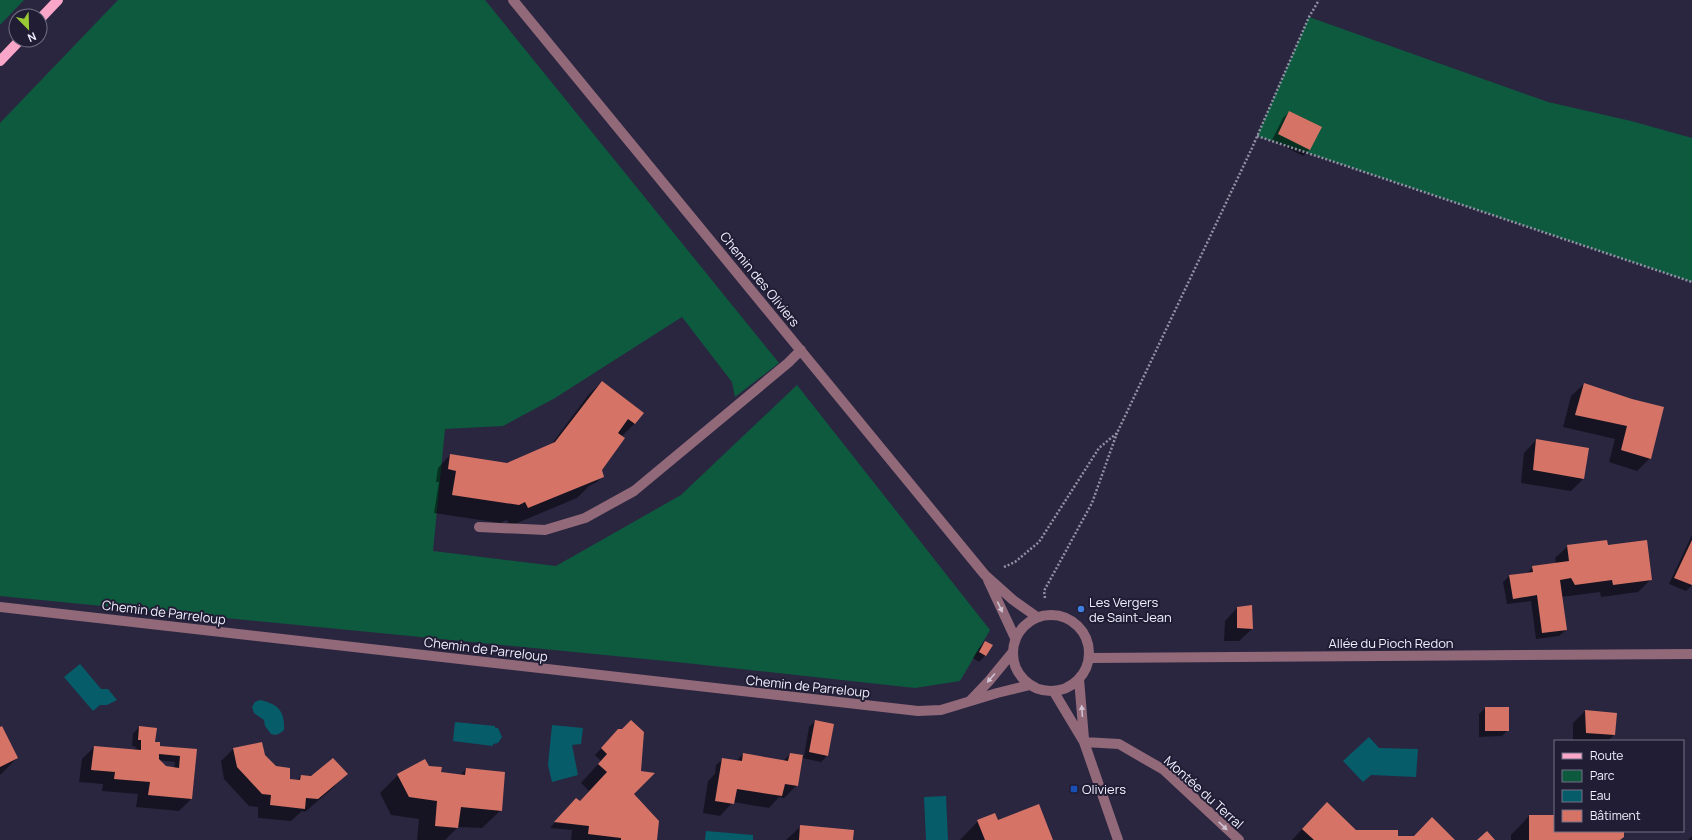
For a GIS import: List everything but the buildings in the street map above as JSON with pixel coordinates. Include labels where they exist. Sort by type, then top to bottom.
[{"type":"main road","points":[[48,11],[58,0]]},
{"type":"main road","points":[[0,61],[12,48]]},
{"type":"street","name":"Chemin des Oliviers","points":[[513,0],[985,575],[1013,600],[1041,616]]},
{"type":"street","points":[[480,527],[545,530],[585,518],[634,491],[788,364],[801,350]]},
{"type":"street","name":"Chemin des Oliviers","points":[[985,575],[1016,638]]},
{"type":"street","name":"Chemin de Parreloup","points":[[0,607],[918,712],[942,710],[997,693],[1030,686]]},
{"type":"street","points":[[1057,615],[1069,618],[1078,626],[1089,646],[1090,658],[1086,670],[1080,679],[1072,686],[1054,692],[1041,690],[1030,686],[1020,677],[1014,666],[1012,653],[1016,638],[1028,622],[1041,616],[1057,615]]},
{"type":"street","name":"Chemin de Parreloup","points":[[968,702],[989,681],[1012,653]]},
{"type":"street","name":"Allée du Pioch Redon","points":[[1090,658],[1692,654]]},
{"type":"street","points":[[1080,679],[1084,742]]},
{"type":"street","points":[[1054,692],[1084,742],[1118,840]]},
{"type":"street","name":"Montée du Terral","points":[[1084,742],[1119,744],[1164,770],[1239,840]]},
{"type":"path","points":[[1041,616],[1044,591],[1092,503],[1117,433],[1257,136],[1309,17],[1318,0]]},
{"type":"path","points":[[1257,136],[1692,282]]},
{"type":"path","points":[[985,575],[1015,562],[1039,542],[1099,448],[1117,433]]},
{"type":"green space","points":[[0,0],[24,0],[16,8],[8,8],[8,17],[0,25]]},
{"type":"green space","points":[[118,0],[485,0],[779,363],[735,397],[732,382],[682,317],[555,398],[503,426],[445,429],[433,551],[556,566],[681,495],[797,385],[990,630],[960,681],[915,688],[676,662],[0,596],[0,123]]},
{"type":"green space","points":[[1309,17],[1548,102],[1631,121],[1692,138],[1692,282],[1257,136]]},
{"type":"water","points":[[80,664],[101,689],[108,689],[117,700],[107,705],[100,705],[93,711],[64,677]]},
{"type":"water","points":[[260,700],[276,706],[282,713],[284,730],[279,734],[271,734],[265,726],[264,720],[254,713],[252,707],[255,702]]},
{"type":"water","points":[[455,722],[495,726],[495,728],[498,728],[502,737],[498,743],[493,744],[493,746],[453,741]]},
{"type":"water","points":[[552,725],[583,728],[581,744],[572,745],[578,775],[552,782],[548,765]]},
{"type":"water","points":[[1369,737],[1379,748],[1418,749],[1416,777],[1371,775],[1363,782],[1343,761]]},
{"type":"water","points":[[946,796],[948,840],[926,840],[924,797]]},
{"type":"water","points":[[706,831],[753,835],[753,840],[705,840]]},
{"type":"place","name":"Les Vergers de Saint-Jean","points":[[1081,609]]},
{"type":"place","name":"Oliviers","points":[[1074,789]]}]
